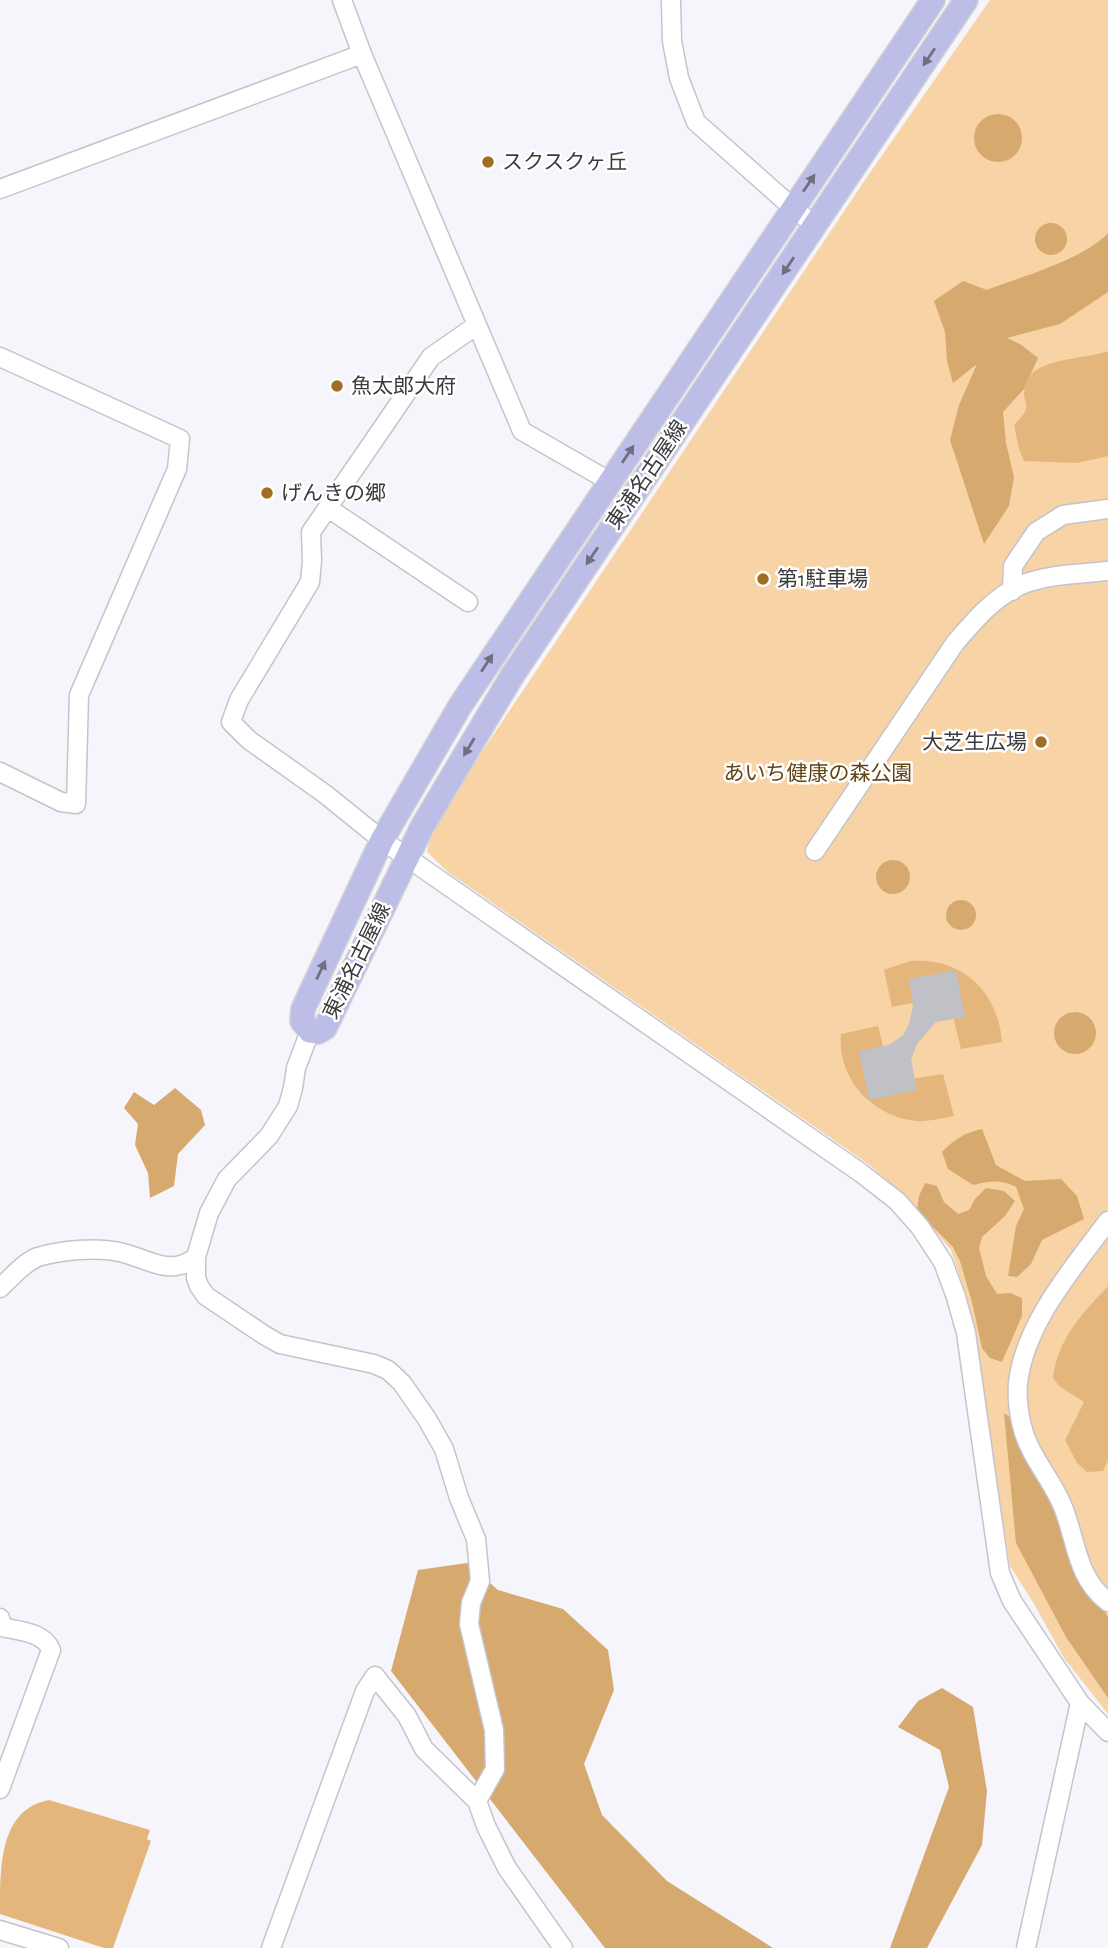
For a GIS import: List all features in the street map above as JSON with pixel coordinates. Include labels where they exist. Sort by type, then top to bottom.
[{"type":"main road","name":"東浦名古屋線","points":[[933,0],[460,706],[382,840],[303,1009],[302,1021],[310,1031],[318,1032],[325,1028],[422,827],[512,676],[967,0]]},
{"type":"street","points":[[342,0],[362,54],[522,431],[609,481]]},
{"type":"street","points":[[671,0],[672,41],[680,78],[696,122],[816,226]]},
{"type":"street","points":[[0,189],[362,54]]},
{"type":"street","points":[[477,326],[431,358],[311,532],[310,582],[239,700],[231,722],[249,740],[325,794],[382,840],[861,1173],[897,1201],[920,1227],[943,1262],[966,1333],[1000,1573],[1012,1601],[1080,1703],[1108,1732]]},
{"type":"street","points":[[0,356],[180,439],[177,469],[79,695],[76,804],[61,802],[0,772]]},
{"type":"street","points":[[328,508],[468,602]]},
{"type":"street","points":[[1012,591],[1013,566],[1036,532],[1063,515],[1108,509]]},
{"type":"street","points":[[816,851],[955,643],[992,603],[1019,586],[1043,579],[1108,570]]},
{"type":"street","points":[[310,1031],[296,1068],[288,1106],[269,1136],[227,1179],[209,1213],[196,1257],[196,1278],[198,1286],[206,1296],[280,1344],[374,1364],[388,1370],[402,1383],[444,1449],[459,1498],[476,1539],[478,1554],[480,1581],[471,1603],[469,1625],[494,1730],[495,1769],[477,1801]]},
{"type":"street","points":[[1108,1221],[1056,1293],[1039,1322],[1026,1349],[1018,1385],[1022,1426],[1031,1451],[1063,1507],[1076,1554],[1094,1591],[1108,1602]]},
{"type":"street","points":[[0,1288],[36,1258],[66,1252],[117,1251],[172,1267],[186,1264],[196,1257]]},
{"type":"street","points":[[0,1618],[2,1627],[40,1637],[50,1645],[51,1650],[0,1789]]},
{"type":"street","points":[[271,1948],[365,1691],[375,1676],[407,1716],[424,1749],[477,1801],[507,1868],[564,1948]]},
{"type":"street","points":[[1026,1948],[1080,1703]]},
{"type":"street","points":[[0,1930],[59,1948]]},
{"type":"green space","name":"あいち健康の森公園","points":[[990,0],[1108,0],[1108,1714],[1064,1658],[1010,1566],[968,1301],[951,1250],[910,1202],[871,1166],[448,872],[427,852],[431,828],[867,177]]},
{"type":"shaded area","points":[[998,114],[1015,121],[1022,138],[1015,155],[998,162],[981,155],[974,138],[981,121]]},
{"type":"shaded area","points":[[1051,223],[1062,228],[1067,239],[1062,250],[1051,255],[1040,250],[1035,239],[1040,228]]},
{"type":"shaded area","points":[[1108,233],[1108,292],[1060,324],[1007,338],[1038,358],[1024,389],[1003,412],[1006,443],[1014,477],[1009,506],[984,544],[950,440],[959,405],[977,364],[953,383],[947,361],[945,332],[934,301],[963,281],[987,290],[1051,266],[1084,251]]},
{"type":"shaded area","points":[[1108,351],[1108,456],[1077,463],[1024,461],[1014,425],[1025,412],[1024,393],[1029,377],[1037,370],[1060,361]]},
{"type":"shaded area","points":[[893,860],[905,865],[910,877],[905,889],[893,894],[881,889],[876,877],[881,865]]},
{"type":"shaded area","points":[[961,900],[972,904],[976,915],[972,926],[961,930],[950,926],[946,915],[950,904]]},
{"type":"shaded area","points":[[910,961],[946,965],[961,971],[974,981],[993,1007],[1002,1042],[961,1049],[948,996],[892,1007],[884,970]]},
{"type":"shaded area","points":[[1075,1012],[1090,1018],[1096,1033],[1090,1048],[1075,1054],[1060,1048],[1054,1033],[1060,1018]]},
{"type":"shaded area","points":[[878,1026],[892,1082],[943,1074],[954,1116],[921,1121],[900,1118],[885,1112],[860,1092],[845,1066],[841,1034]]},
{"type":"shaded area","points":[[175,1088],[201,1110],[205,1125],[178,1154],[174,1186],[150,1198],[148,1173],[135,1145],[138,1124],[124,1108],[134,1092],[154,1105]]},
{"type":"shaded area","points":[[982,1129],[996,1165],[1025,1181],[1061,1179],[1077,1196],[1084,1219],[1042,1240],[1031,1264],[1017,1277],[1008,1276],[1016,1226],[1024,1209],[1016,1187],[995,1182],[973,1185],[948,1169],[942,1152],[960,1137]]},
{"type":"shaded area","points":[[925,1183],[937,1186],[944,1202],[958,1214],[969,1210],[986,1188],[1004,1191],[1015,1201],[1005,1216],[982,1237],[979,1248],[986,1276],[997,1294],[1010,1293],[1022,1298],[1022,1316],[1002,1362],[990,1358],[982,1348],[972,1302],[953,1247],[917,1211],[919,1196]]},
{"type":"shaded area","points":[[1108,1286],[1108,1460],[1103,1471],[1087,1472],[1077,1463],[1065,1440],[1084,1402],[1059,1386],[1053,1378],[1066,1339],[1080,1317]]},
{"type":"shaded area","points":[[1004,1413],[1022,1426],[1064,1538],[1108,1617],[1108,1698],[1066,1637],[1016,1543]]},
{"type":"shaded area","points":[[467,1563],[498,1590],[563,1609],[608,1650],[614,1690],[584,1764],[602,1815],[667,1881],[773,1948],[605,1948],[391,1671],[418,1570]]},
{"type":"shaded area","points":[[942,1688],[973,1707],[987,1791],[982,1845],[927,1948],[890,1948],[949,1787],[940,1750],[898,1727],[918,1701]]},
{"type":"shaded area","points":[[49,1800],[150,1830],[147,1839],[151,1841],[113,1948],[104,1948],[0,1914],[3,1859],[12,1827],[33,1805]]},
{"type":"building","points":[[956,970],[965,1017],[936,1022],[917,1044],[911,1059],[917,1090],[869,1100],[859,1051],[889,1045],[903,1035],[913,1006],[909,979]]},
{"type":"place","name":"スクスクヶ丘","points":[[488,162]]},
{"type":"place","name":"魚太郎大府","points":[[337,386]]},
{"type":"place","name":"げんきの郷","points":[[267,493]]},
{"type":"place","name":"第1駐車場","points":[[763,579]]},
{"type":"place","name":"大芝生広場","points":[[1041,742]]}]
